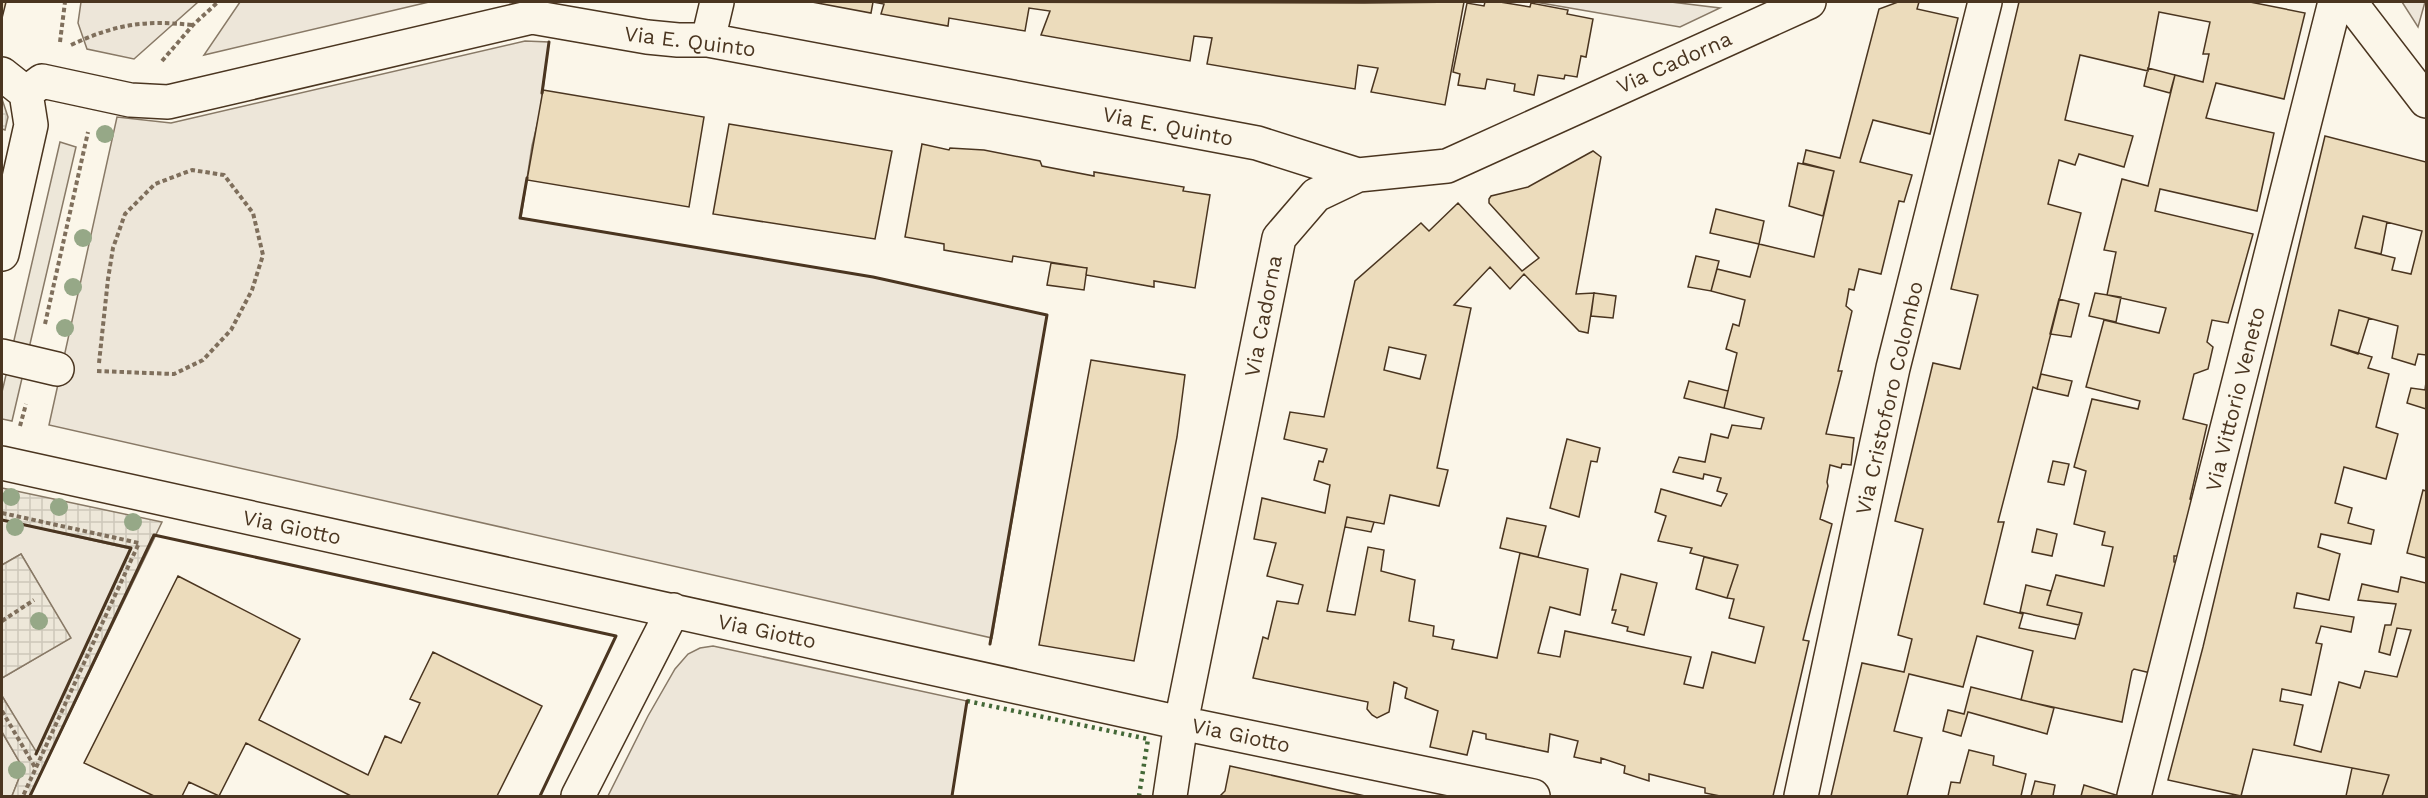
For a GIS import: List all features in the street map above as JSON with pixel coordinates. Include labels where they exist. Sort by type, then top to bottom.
[{"type":"street","points":[[708,40],[717,2]]},
{"type":"street","name":"Via Cadorna","points":[[1170,796],[1181,723],[1279,238],[1316,195],[1358,176],[1447,166],[1809,2]]},
{"type":"street","name":"Via Cristoforo Colombo","points":[[1801,796],[1893,368],[1986,2]]},
{"type":"street","name":"Via Vittorio Veneto","points":[[2134,796],[2335,2]]},
{"type":"street","points":[[2350,2],[2427,102]]},
{"type":"street","name":"Via E. Quinto","points":[[14,84],[42,81],[130,100],[168,102],[531,17],[647,37],[708,40],[1257,143],[1358,176]]},
{"type":"street","points":[[2,254],[31,125],[14,84]]},
{"type":"street","points":[[2,356],[46,367]]},
{"type":"street","name":"Via Giotto","points":[[6,464],[1181,723],[1533,796]]},
{"type":"street","points":[[578,796],[674,610]]},
{"type":"path","points":[[159,65],[193,25],[218,2]]},
{"type":"path","points":[[68,46],[94,34],[131,23],[165,22],[193,25]]},
{"type":"path","points":[[6,464],[46,367],[97,93]]},
{"type":"path","points":[[46,367],[99,371],[174,374],[203,360],[231,330],[252,290],[263,255],[253,213],[224,175],[192,170],[155,184],[125,214],[113,248],[99,371]]},
{"type":"path","points":[[2,513],[140,543],[23,796]]},
{"type":"path","points":[[2,621],[34,600]]},
{"type":"path","points":[[2,711],[36,770]]},
{"type":"shaded area","points":[[81,2],[198,2],[134,59],[87,49],[78,23]]},
{"type":"shaded area","points":[[240,2],[429,2],[204,55]]},
{"type":"shaded area","points":[[1535,2],[1671,2],[1720,8],[1680,27]]},
{"type":"shaded area","points":[[2402,2],[2425,2],[2418,27]]},
{"type":"shaded area","points":[[525,41],[549,42],[540,113],[532,146],[521,218],[873,277],[1047,315],[992,638],[49,425],[117,117],[171,123]]},
{"type":"shaded area","points":[[2,99],[8,117],[5,130],[2,129]]},
{"type":"shaded area","points":[[60,142],[76,147],[12,421],[2,419],[2,392]]},
{"type":"shaded area","points":[[2,488],[162,522],[30,796],[12,796],[23,768],[2,732],[2,696],[37,753],[131,549],[2,520]]},
{"type":"shaded area","points":[[2,520],[131,548],[36,754],[2,696],[2,678],[70,638],[21,554],[2,565]]},
{"type":"shaded area","points":[[21,554],[71,638],[2,678],[2,565]]},
{"type":"shaded area","points":[[713,646],[967,701],[952,796],[608,796],[648,716],[675,669],[688,654],[700,648]]},
{"type":"shaded area","points":[[2,732],[23,768],[12,796],[2,796]]},
{"type":"building","points":[[2,2],[6,2],[2,18]]},
{"type":"building","points":[[812,2],[873,2],[871,13]]},
{"type":"building","points":[[874,2],[1464,2],[1445,105],[1371,92],[1378,68],[1358,65],[1355,89],[1207,64],[1212,38],[1194,36],[1190,61],[1041,35],[1050,11],[1029,8],[1025,31],[949,18],[948,26],[881,14],[884,4]]},
{"type":"building","points":[[1485,2],[1530,7],[1531,3],[1568,10],[1567,14],[1593,19],[1586,57],[1581,56],[1577,77],[1565,75],[1564,79],[1538,75],[1534,95],[1514,91],[1515,84],[1487,79],[1485,89],[1458,85],[1460,74],[1453,72],[1467,3],[1484,6]]},
{"type":"building","points":[[1898,2],[1919,2],[1917,9],[1958,18],[1930,134],[1873,120],[1860,162],[1912,175],[1904,202],[1899,201],[1881,274],[1859,269],[1854,290],[1849,289],[1846,306],[1852,311],[1838,371],[1842,371],[1826,434],[1854,438],[1851,465],[1842,464],[1841,468],[1830,465],[1828,486],[1820,519],[1832,524],[1803,640],[1809,641],[1773,796],[1720,796],[1705,793],[1705,788],[1649,774],[1649,781],[1624,773],[1625,766],[1601,758],[1601,763],[1574,757],[1578,741],[1550,734],[1548,752],[1486,739],[1486,734],[1473,731],[1467,755],[1430,747],[1438,711],[1405,698],[1407,688],[1394,682],[1389,712],[1377,718],[1367,709],[1368,702],[1253,678],[1263,637],[1268,639],[1277,601],[1298,604],[1303,585],[1267,576],[1276,543],[1254,539],[1262,498],[1325,513],[1330,485],[1314,480],[1319,461],[1323,462],[1327,449],[1284,439],[1290,412],[1324,417],[1355,281],[1421,223],[1429,231],[1458,203],[1522,271],[1539,258],[1489,203],[1489,199],[1491,196],[1528,187],[1593,151],[1601,157],[1576,294],[1594,293],[1588,333],[1579,331],[1524,274],[1510,289],[1490,267],[1454,305],[1471,308],[1437,468],[1448,470],[1439,506],[1390,495],[1384,524],[1347,517],[1327,611],[1355,615],[1368,547],[1384,550],[1381,571],[1415,580],[1409,621],[1434,626],[1433,636],[1454,640],[1452,649],[1497,658],[1520,553],[1588,569],[1580,615],[1550,607],[1538,653],[1560,657],[1565,631],[1691,657],[1684,684],[1703,688],[1712,652],[1755,663],[1764,627],[1729,618],[1734,599],[1727,598],[1738,565],[1690,553],[1692,548],[1658,541],[1666,516],[1655,512],[1661,489],[1721,506],[1727,494],[1717,491],[1721,478],[1704,474],[1703,479],[1673,472],[1679,457],[1705,462],[1711,434],[1728,438],[1732,425],[1761,429],[1764,418],[1724,408],[1737,353],[1726,349],[1733,324],[1739,326],[1745,300],[1711,291],[1717,269],[1750,277],[1759,244],[1814,257],[1834,171],[1803,163],[1806,150],[1840,158],[1879,9]],"holes":[[[1389,347],[1426,355],[1420,379],[1384,370]]]},
{"type":"building","points":[[2019,2],[2250,2],[2305,13],[2284,99],[2216,83],[2206,118],[2274,133],[2257,211],[2160,189],[2155,211],[2253,234],[2228,323],[2212,320],[2207,342],[2213,347],[2208,369],[2194,374],[2183,419],[2207,425],[2190,499],[2195,501],[2183,556],[2174,556],[2174,562],[2179,563],[2155,674],[2134,669],[2132,671],[2122,722],[2021,700],[2033,651],[1977,636],[1963,687],[1909,674],[1894,731],[1922,738],[1907,796],[1831,796],[1862,663],[1904,672],[1912,639],[1898,635],[1923,529],[1895,521],[1933,363],[1960,369],[1978,295],[1951,289]],"holes":[[[2159,12],[2210,22],[2203,54],[2209,54],[2203,82],[2175,75],[2148,186],[2122,179],[2104,250],[2116,252],[2107,295],[2166,308],[2159,333],[2104,320],[2086,387],[2140,401],[2138,409],[2092,399],[2074,467],[2086,471],[2074,524],[2105,532],[2102,545],[2113,547],[2104,586],[2056,575],[2047,605],[2082,613],[2075,639],[2019,628],[2023,614],[1984,604],[2004,522],[1998,522],[2033,387],[2037,389],[2081,213],[2048,204],[2059,160],[2075,165],[2079,154],[2124,167],[2133,136],[2065,120],[2080,55],[2148,71]]]},
{"type":"building","points":[[2148,68],[2175,75],[2170,93],[2144,86]]},
{"type":"building","points":[[543,90],[704,117],[689,207],[527,180]]},
{"type":"building","points":[[729,124],[892,151],[875,239],[713,214]]},
{"type":"building","points":[[2325,136],[2426,162],[2426,355],[2418,354],[2415,365],[2392,358],[2398,326],[2339,310],[2331,345],[2372,357],[2368,368],[2389,374],[2376,427],[2398,434],[2386,479],[2344,467],[2335,503],[2352,508],[2348,523],[2374,530],[2371,544],[2321,534],[2318,547],[2340,554],[2329,600],[2297,593],[2294,608],[2354,617],[2351,632],[2321,626],[2316,643],[2322,644],[2311,695],[2282,689],[2280,701],[2303,705],[2294,745],[2321,752],[2339,682],[2360,688],[2365,671],[2397,677],[2411,630],[2397,628],[2390,655],[2379,652],[2385,625],[2391,625],[2396,604],[2358,600],[2362,584],[2398,592],[2401,577],[2426,583],[2426,796],[2382,796],[2389,775],[2253,749],[2241,796],[2168,780],[2203,647]],"holes":[[[2363,216],[2422,231],[2411,274],[2392,270],[2395,258],[2355,248]]]},
{"type":"building","points":[[922,144],[949,150],[950,148],[984,150],[1040,161],[1042,166],[1094,176],[1094,172],[1184,187],[1183,191],[1210,195],[1195,288],[1154,281],[1154,287],[1086,275],[1087,268],[1013,256],[1012,262],[944,250],[944,244],[905,237]]},
{"type":"building","points":[[1798,163],[1834,171],[1823,216],[1789,206]]},
{"type":"building","points":[[1716,209],[1764,221],[1759,244],[1710,233]]},
{"type":"building","points":[[2363,216],[2387,222],[2381,254],[2355,248]]},
{"type":"building","points":[[1696,256],[1719,261],[1711,291],[1688,287]]},
{"type":"building","points":[[1051,263],[1087,268],[1084,290],[1047,285]]},
{"type":"building","points":[[1594,293],[1616,296],[1613,318],[1591,316]]},
{"type":"building","points":[[2095,293],[2121,297],[2116,322],[2089,316]]},
{"type":"building","points":[[2059,299],[2079,304],[2071,337],[2050,334]]},
{"type":"building","points":[[2339,310],[2369,318],[2358,354],[2331,345]]},
{"type":"building","points":[[1091,360],[1185,375],[1177,437],[1134,661],[1039,645]]},
{"type":"building","points":[[2041,374],[2072,381],[2068,396],[2037,389]]},
{"type":"building","points":[[1689,381],[1728,391],[1724,408],[1684,398]]},
{"type":"building","points":[[2426,382],[2426,409],[2407,403],[2411,388],[2425,390]]},
{"type":"building","points":[[1567,439],[1600,448],[1597,462],[1591,461],[1579,517],[1550,508]]},
{"type":"building","points":[[2053,461],[2069,464],[2064,485],[2048,482]]},
{"type":"building","points":[[2423,490],[2426,491],[2426,558],[2407,553]]},
{"type":"building","points":[[1347,517],[1374,522],[1371,532],[1345,527]]},
{"type":"building","points":[[1507,518],[1546,526],[1538,557],[1500,548]]},
{"type":"building","points":[[2037,529],[2057,534],[2052,556],[2032,552]]},
{"type":"building","points":[[1704,557],[1738,565],[1727,598],[1696,589]]},
{"type":"building","points":[[1621,574],[1657,583],[1644,635],[1627,631],[1628,627],[1612,623],[1616,610],[1612,610]]},
{"type":"building","points":[[178,576],[300,639],[259,720],[368,775],[385,736],[401,743],[420,703],[410,699],[433,652],[542,706],[497,796],[351,796],[246,743],[219,796],[189,782],[182,796],[154,796],[84,763]]},
{"type":"building","points":[[2026,585],[2051,591],[2047,605],[2082,613],[2079,625],[2020,612]]},
{"type":"building","points":[[1971,687],[2054,708],[2047,734],[1968,712],[1961,736],[1943,731],[1948,710],[1964,714]]},
{"type":"building","points":[[1969,750],[1994,756],[1993,765],[2026,774],[2021,796],[1948,796],[1951,782],[1960,783]]},
{"type":"building","points":[[1230,766],[1365,796],[1220,796],[1225,791]]},
{"type":"building","points":[[2352,768],[2389,775],[2382,796],[2346,796]]},
{"type":"building","points":[[2035,781],[2055,785],[2053,796],[2031,796]]},
{"type":"building","points":[[2084,785],[2116,795],[2116,796],[2081,796]]},
{"type":"hedge","points":[[967,701],[1148,739],[1139,796]]},
{"type":"wall","points":[[542,93],[549,42]]},
{"type":"wall","points":[[527,178],[520,218],[873,277],[1047,315],[990,644]]},
{"type":"wall","points":[[2,520],[131,548],[36,754]]},
{"type":"wall","points":[[30,796],[154,535],[616,636],[540,796]]},
{"type":"wall","points":[[952,796],[967,701]]}]
